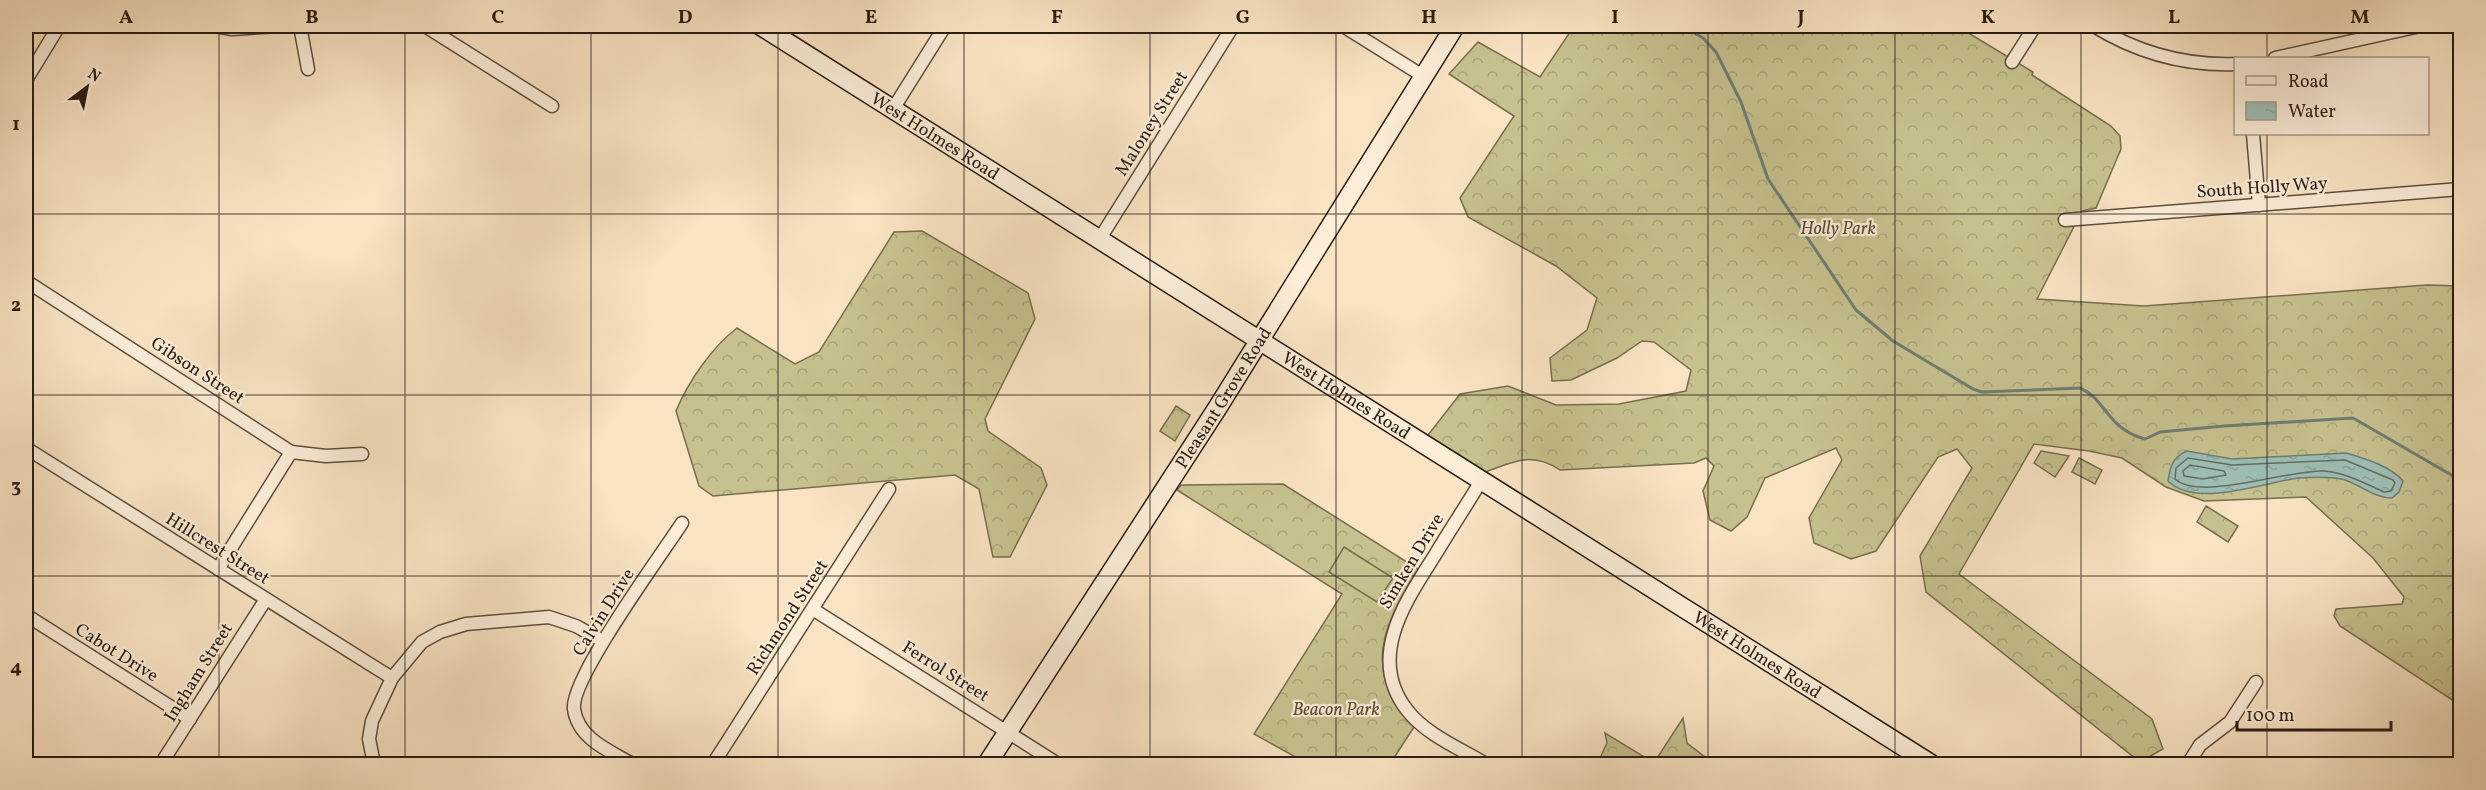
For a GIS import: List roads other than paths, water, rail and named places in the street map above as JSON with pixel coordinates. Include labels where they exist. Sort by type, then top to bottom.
[{"type":"street","points":[[26,80],[59,26]]},
{"type":"street","points":[[215,26],[232,29],[279,26]]},
{"type":"street","points":[[300,26],[308,69]]},
{"type":"street","points":[[425,26],[552,106]]},
{"type":"street","name":"West Holmes Road","points":[[761,26],[1931,765]]},
{"type":"street","points":[[892,109],[945,26]]},
{"type":"street","name":"Maloney Street","points":[[1099,240],[1233,26]]},
{"type":"street","points":[[1344,26],[1423,76]]},
{"type":"street","name":"Pleasant Grove Road","points":[[987,765],[1259,340],[1455,26]]},
{"type":"street","points":[[2012,62],[2035,26]]},
{"type":"street","points":[[2094,26],[2136,48],[2163,58],[2197,64],[2234,64]]},
{"type":"street","points":[[2279,57],[2377,30],[2420,26]]},
{"type":"street","points":[[2253,135],[2259,205]]},
{"type":"street","name":"South Holly Way","points":[[2066,220],[2460,189]]},
{"type":"street","name":"Gibson Street","points":[[26,281],[291,452],[326,456],[362,454]]},
{"type":"street","name":"Hillcrest Street","points":[[26,448],[392,678]]},
{"type":"street","points":[[218,568],[291,452]]},
{"type":"street","name":"Simken Drive","points":[[1481,481],[1401,611],[1390,649],[1390,670],[1406,710],[1421,724],[1486,765]]},
{"type":"street","name":"Richmond Street","points":[[713,765],[814,610],[889,489]]},
{"type":"street","name":"Calvin Drive","points":[[632,765],[589,738],[580,726],[574,708],[578,689],[603,641],[682,523]]},
{"type":"street","name":"Ingham Street","points":[[162,765],[266,598]]},
{"type":"street","name":"Ferrol Street","points":[[814,610],[1058,765]]},
{"type":"street","name":"Cabot Drive","points":[[26,615],[190,719]]},
{"type":"street","points":[[374,765],[369,739],[372,721],[392,678],[422,642],[440,632],[466,624],[549,617],[576,626],[603,641]]},
{"type":"street","points":[[2188,765],[2200,745],[2230,722],[2256,682]]},
{"type":"water","points":[[2187,451],[2232,459],[2346,453],[2384,467],[2403,481],[2399,492],[2392,498],[2374,494],[2345,480],[2322,477],[2299,478],[2231,492],[2196,493],[2180,489],[2168,481],[2173,463],[2178,456]]},
{"type":"waterway","points":[[1682,26],[1703,38],[1716,52],[1741,102],[1768,179],[1856,310],[1893,341],[1973,389],[1982,392],[2080,388],[2096,399],[2122,428],[2145,439],[2160,432],[2353,418],[2460,480]]},
{"type":"park label","name":"Holly Park","points":[[1838,228]]},
{"type":"park label","name":"Beacon Park","points":[[1336,709]]}]
